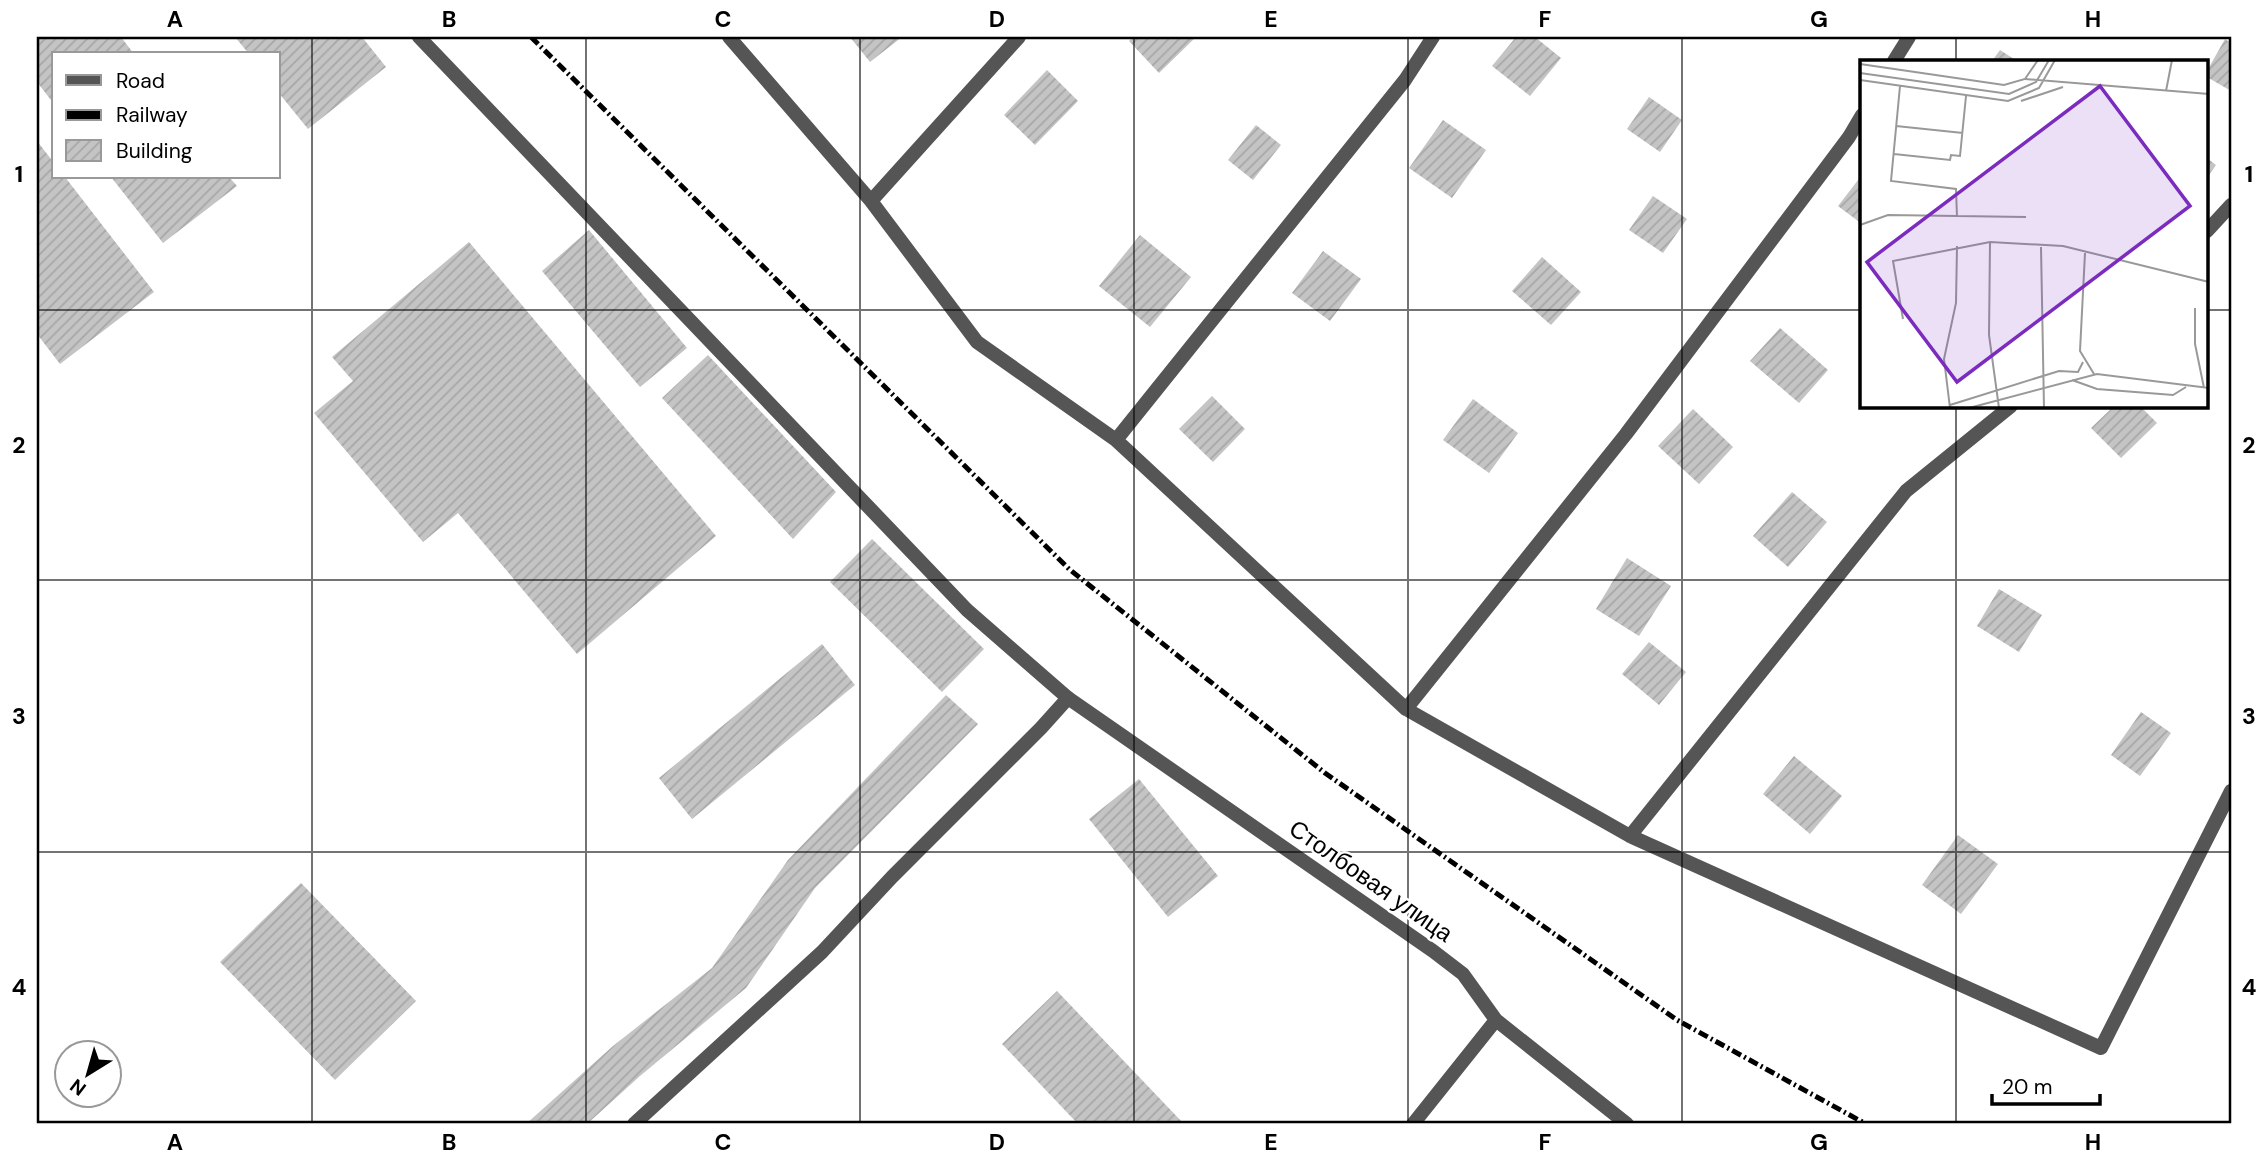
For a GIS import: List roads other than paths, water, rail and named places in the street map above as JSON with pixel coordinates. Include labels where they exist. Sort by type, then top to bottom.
[{"type":"street","name":"Столбовая улица","points":[[419,37],[967,610],[1068,698],[1433,951],[1462,974],[1496,1020],[1628,1124]]},
{"type":"street","points":[[729,37],[872,201],[977,342],[1116,440],[1406,709],[1630,836],[2101,1048],[2231,790]]},
{"type":"street","points":[[872,201],[1019,37]]},
{"type":"street","points":[[1116,440],[1405,80],[1433,37]]},
{"type":"street","points":[[1895,60],[1909,37]]},
{"type":"street","points":[[1406,709],[1626,435],[1849,137],[1860,118]]},
{"type":"street","points":[[2208,230],[2231,205]]},
{"type":"street","points":[[1630,836],[1906,491],[2009,408]]},
{"type":"street","points":[[634,1124],[822,952],[1068,698]]},
{"type":"street","points":[[1413,1124],[1496,1020]]},
{"type":"railway","points":[[531,37],[1069,569],[1325,773],[1677,1020],[1866,1124]]}]
